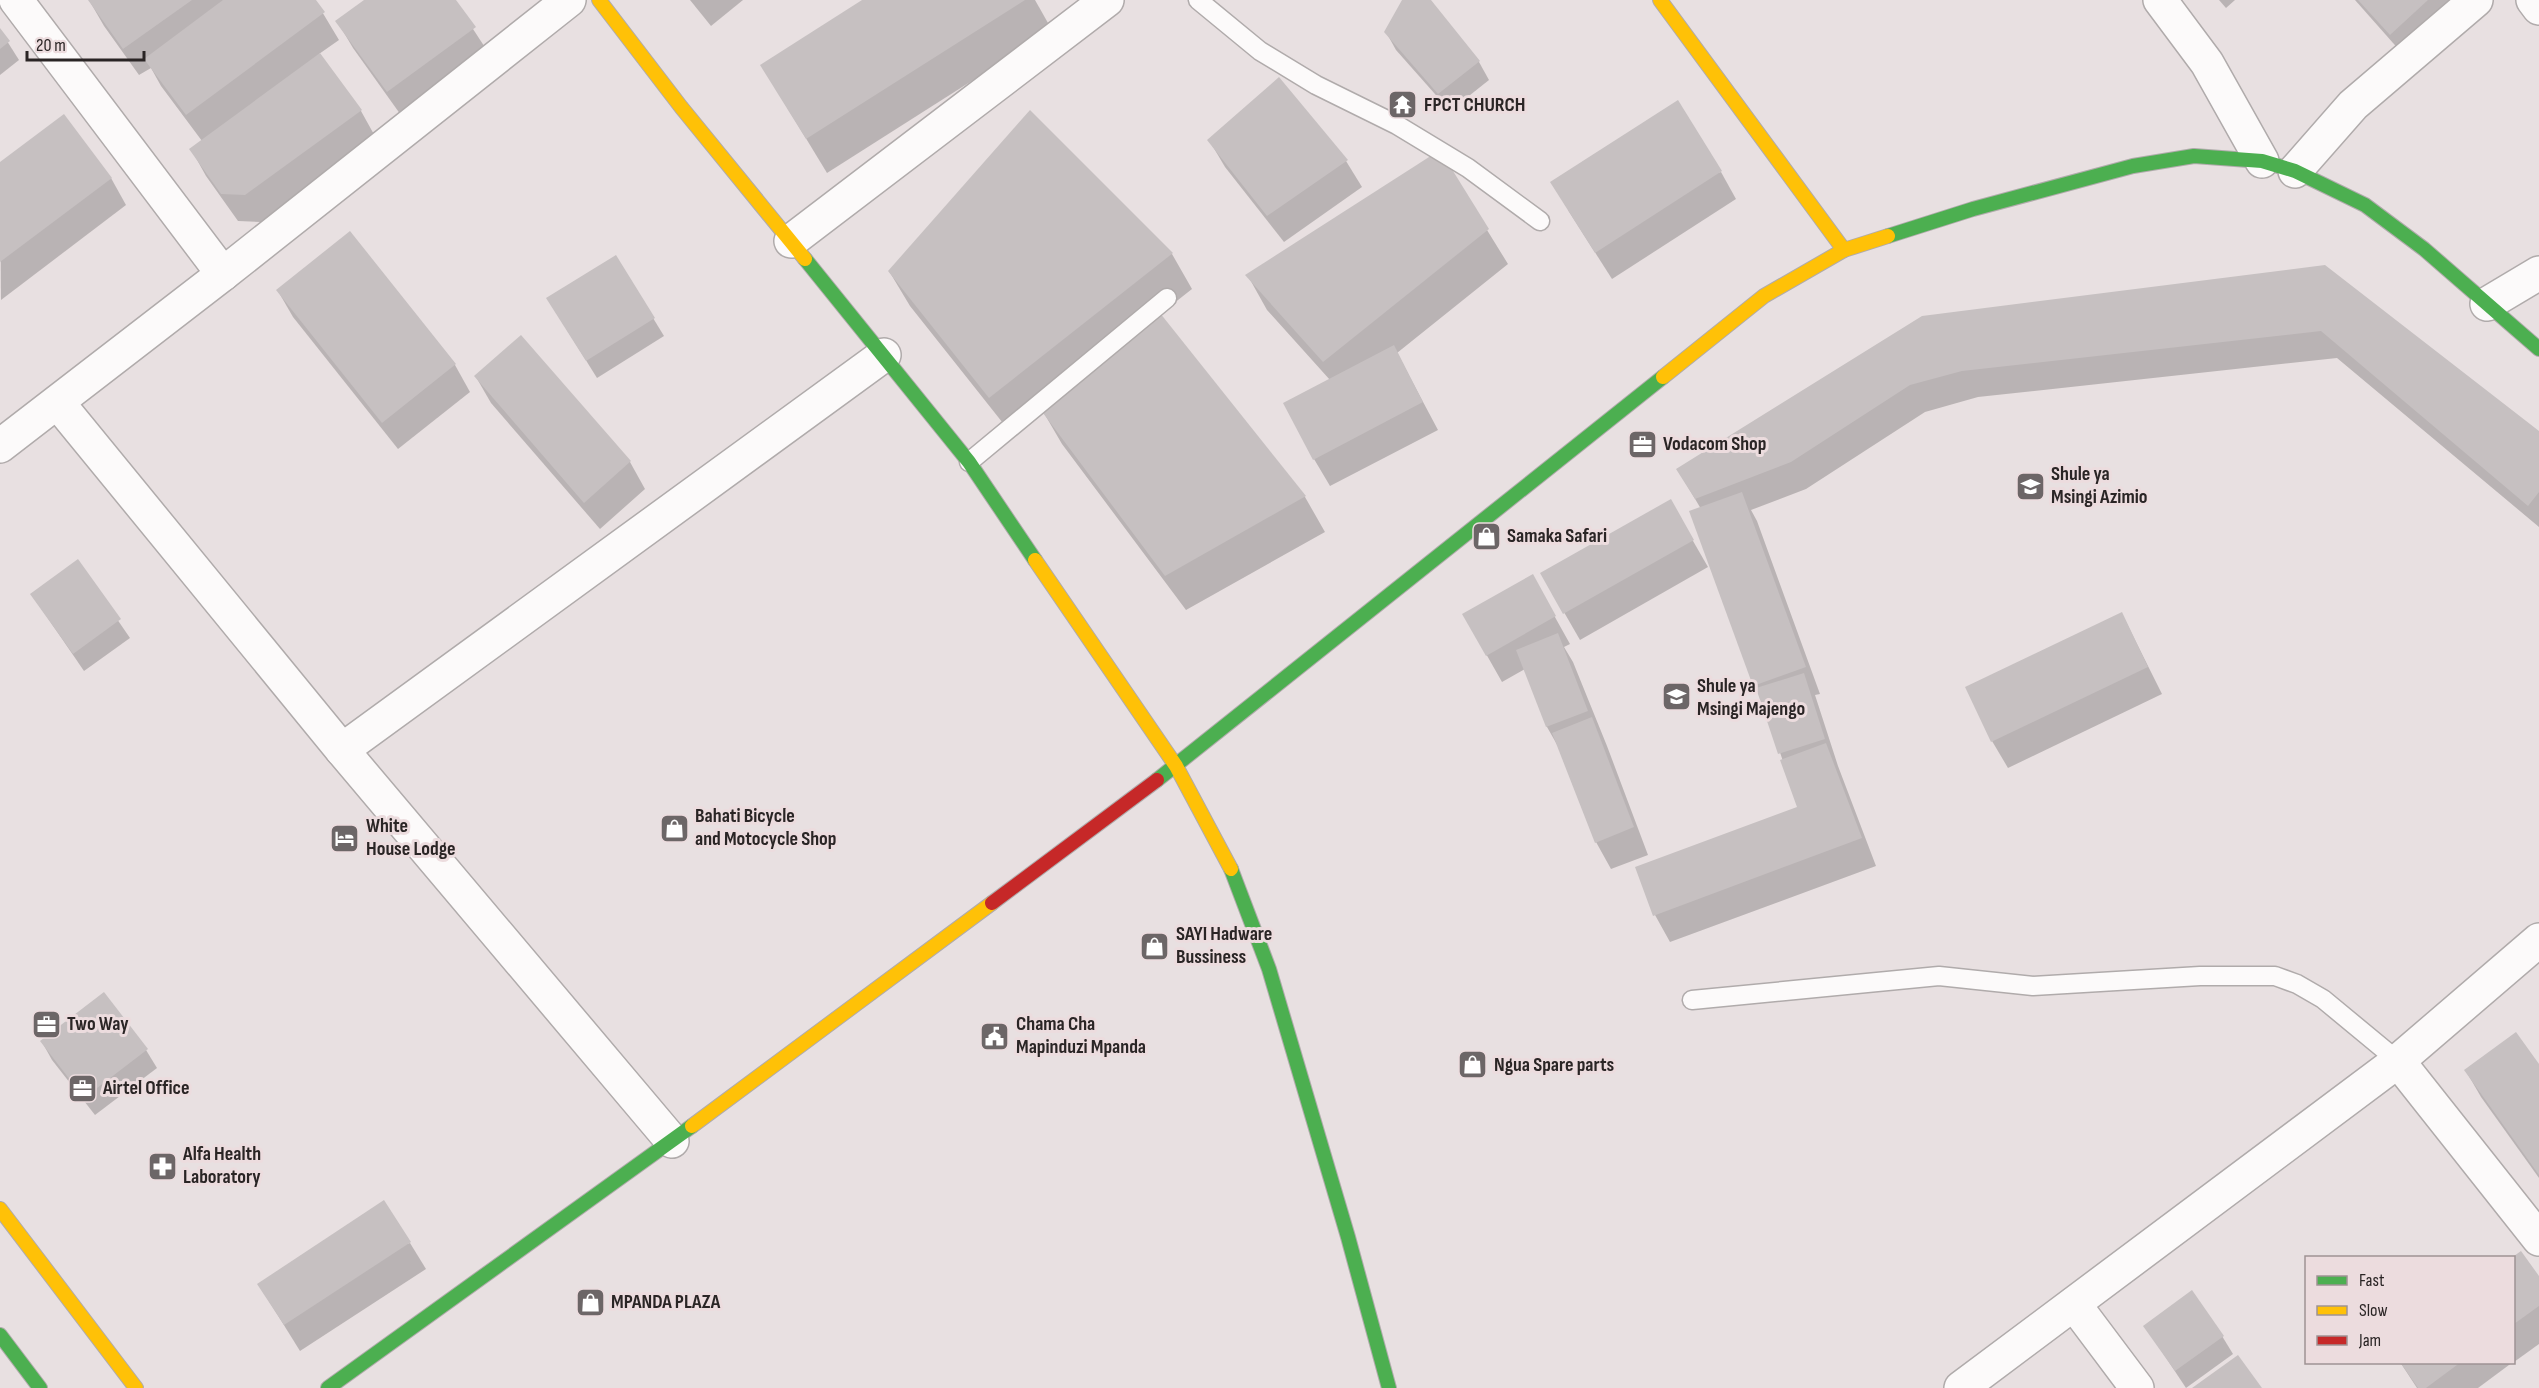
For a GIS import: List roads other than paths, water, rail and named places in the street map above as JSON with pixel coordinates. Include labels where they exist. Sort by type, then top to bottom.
[{"type":"street","points":[[16,0],[222,274]]},
{"type":"street","points":[[0,446],[569,0]]},
{"type":"street","points":[[599,0],[681,107],[969,462],[1176,766],[1231,870],[1269,969],[1348,1237],[1389,1388]]},
{"type":"street","points":[[791,241],[1107,0]]},
{"type":"street","points":[[1660,0],[1844,250]]},
{"type":"street","points":[[2160,0],[2207,63],[2262,161]]},
{"type":"street","points":[[2295,171],[2353,105],[2476,0]]},
{"type":"street","points":[[2533,0],[2539,8]]},
{"type":"street","points":[[328,1388],[672,1141],[1176,766],[1764,296],[1844,250],[1973,208],[2133,166],[2194,156],[2262,161],[2295,171],[2366,205],[2424,249],[2539,349]]},
{"type":"street","points":[[2487,304],[2539,273]]},
{"type":"street","points":[[342,750],[885,356]]},
{"type":"street","points":[[58,402],[342,750],[672,1141]]},
{"type":"street","points":[[1961,1388],[2398,1061],[2539,940]]},
{"type":"street","points":[[2398,1061],[2539,1239]]},
{"type":"street","points":[[0,1209],[136,1388]]},
{"type":"street","points":[[2074,1304],[2137,1388]]},
{"type":"street","points":[[0,1335],[40,1388]]},
{"type":"lane","points":[[1198,0],[1260,51],[1316,85],[1397,124],[1468,168],[1540,221]]},
{"type":"lane","points":[[969,462],[1167,298]]},
{"type":"lane","points":[[1692,1000],[1939,976],[2033,986],[2200,976],[2275,976],[2297,984],[2323,999],[2398,1061]]},
{"type":"place","name":"FPCT CHURCH","points":[[1403,105]]},
{"type":"place","name":"Vodacom Shop","points":[[1642,444]]},
{"type":"place","name":"Shule ya Msingi Azimio","points":[[2030,486]]},
{"type":"place","name":"Samaka Safari","points":[[1486,536]]},
{"type":"place","name":"Shule ya Msingi Majengo","points":[[1676,697]]},
{"type":"place","name":"Bahati Bicycle and Motocycle Shop","points":[[674,828]]},
{"type":"place","name":"White House Lodge","points":[[345,838]]},
{"type":"place","name":"SAYI Hadware Bussiness","points":[[1155,946]]},
{"type":"place","name":"Two Way","points":[[46,1024]]},
{"type":"place","name":"Chama Cha Mapinduzi Mpanda","points":[[995,1036]]},
{"type":"place","name":"Ngua Spare parts","points":[[1473,1065]]},
{"type":"place","name":"Airtel Office","points":[[82,1088]]},
{"type":"place","name":"Alfa Health Laboratory","points":[[162,1166]]},
{"type":"place","name":"MPANDA PLAZA","points":[[590,1302]]}]
